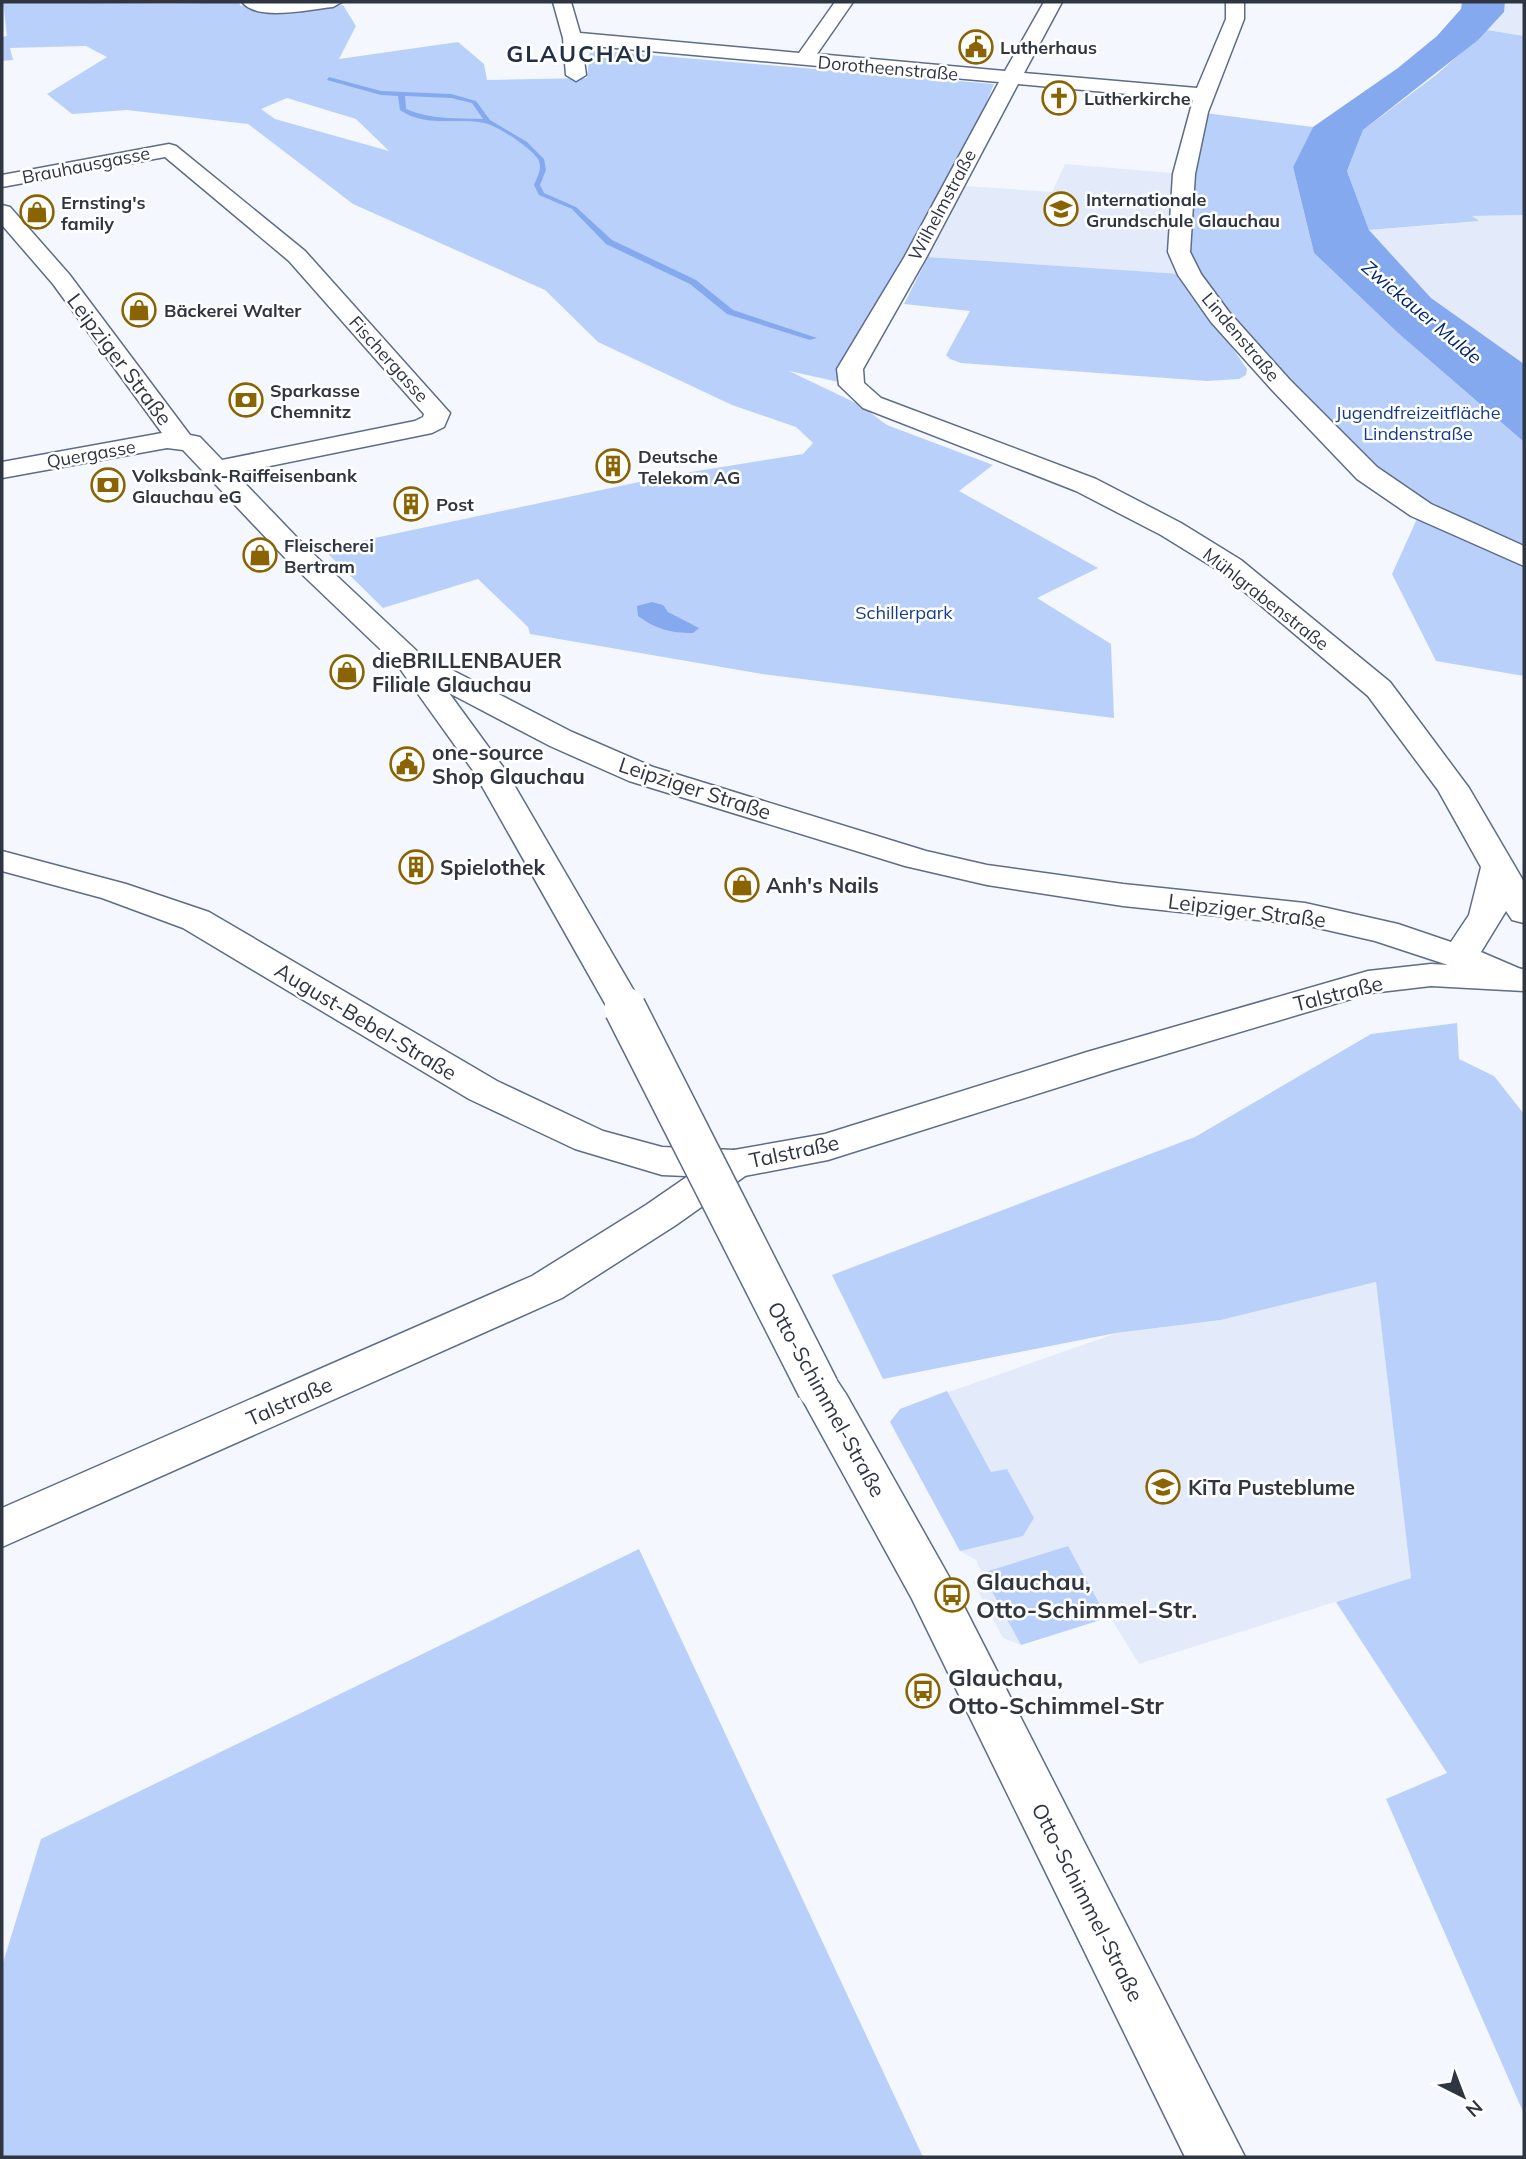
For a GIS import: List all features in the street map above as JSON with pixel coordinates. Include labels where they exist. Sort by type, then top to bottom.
[{"type":"street","points":[[257,5],[333,2]]},
{"type":"street","points":[[804,60],[844,2]]},
{"type":"street","name":"Wilhelmstraße","points":[[872,403],[852,385],[850,369],[916,256],[1053,2]]},
{"type":"street","points":[[1228,2],[1236,2]]},
{"type":"street","name":"Lindenstraße","points":[[1236,2],[1235,19],[1204,95],[1184,174],[1179,252],[1190,275],[1220,317],[1281,385],[1367,473],[1421,510],[1524,557]]},
{"type":"street","points":[[560,3],[572,38],[576,75]]},
{"type":"street","name":"Dorotheenstraße","points":[[572,38],[1204,95]]},
{"type":"street","name":"Brauhausgasse","points":[[2,181],[169,150]]},
{"type":"street","name":"Fischergasse","points":[[169,150],[297,256],[437,413],[435,421],[423,427],[217,469]]},
{"type":"street","name":"Leipziger Straße","points":[[2,212],[61,279],[181,441],[191,443],[308,564],[408,659],[561,739],[642,774],[917,859],[987,875],[1123,895],[1305,914],[1385,932],[1517,979]]},
{"type":"street","name":"Mühlgrabenstraße","points":[[872,403],[1086,485],[1171,529],[1231,566],[1379,690],[1453,788],[1524,912]]},
{"type":"street","name":"Quergasse","points":[[2,470],[167,440],[181,441]]},
{"type":"street","name":"Otto-Schimmel-Straße","points":[[408,659],[490,771],[596,952],[818,1388],[932,1589],[1216,2157]]},
{"type":"street","name":"August-Bebel-Straße","points":[[2,861],[114,891],[196,920],[482,1090],[589,1140],[662,1161],[734,1164]]},
{"type":"street","points":[[1458,956],[1479,934],[1492,903],[1499,867]]},
{"type":"street","name":"Talstraße","points":[[2,1528],[547,1287],[661,1215],[734,1164],[828,1147],[1100,1061],[1368,982],[1431,975],[1517,979]]},
{"type":"shaded area","points":[[1505,2],[1524,2],[1524,36],[1487,30],[1504,12]]},
{"type":"shaded area","name":"Internationale Grundschule Glauchau","points":[[1065,164],[1184,174],[1190,275],[916,256],[952,185],[1052,192]]},
{"type":"shaded area","points":[[1524,215],[1524,364],[1431,298],[1369,230],[1448,224],[1471,216]]},
{"type":"shaded area","name":"KiTa Pusteblume","points":[[1376,1282],[1411,1578],[1139,1664],[1110,1617],[1021,1645],[1003,1638],[973,1582],[982,1573],[976,1560],[960,1551],[890,1422],[900,1409],[1117,1333],[1221,1320]]},
{"type":"green space","name":"Schillerpark","points":[[3,2],[239,2],[240,5],[271,12],[343,5],[356,26],[339,59],[458,42],[484,64],[487,80],[587,78],[590,50],[994,84],[952,185],[852,385],[789,371],[860,405],[887,425],[993,465],[959,491],[1098,568],[1037,598],[1111,644],[1114,718],[762,674],[530,634],[528,627],[478,579],[383,608],[323,549],[672,475],[803,454],[813,443],[796,427],[732,405],[598,342],[545,290],[353,204],[248,124],[127,110],[72,114],[47,94],[107,57],[86,46],[10,48],[13,60],[2,61],[2,37],[7,36]],"holes":[[[287,98],[356,119],[389,151],[275,119],[261,109]]]},
{"type":"green space","points":[[1487,30],[1524,36],[1524,215],[1472,216],[1479,221],[1369,230],[1347,171],[1363,130],[1436,75]]},
{"type":"green space","name":"Jugendfreizeitfläche Lindenstraße","points":[[1198,112],[1313,127],[1293,167],[1314,253],[1398,333],[1524,442],[1524,676],[1436,661],[1392,574],[1421,510],[1367,473],[1190,275],[1184,174]]},
{"type":"green space","points":[[928,257],[1181,274],[1247,369],[1246,375],[1239,379],[1207,381],[961,363],[950,359],[946,355],[970,311],[904,304]]},
{"type":"green space","points":[[1457,1023],[1459,1059],[1494,1076],[1524,1114],[1524,2114],[1386,1799],[1447,1773],[1336,1602],[1411,1578],[1376,1282],[1221,1320],[1116,1333],[883,1379],[832,1275],[1195,1137],[1371,1034]]},
{"type":"green space","points":[[947,1391],[991,1472],[1007,1469],[1034,1518],[1023,1536],[960,1551],[890,1422],[900,1409]]},
{"type":"green space","points":[[1068,1546],[1099,1603],[1110,1617],[1021,1645],[982,1573]]},
{"type":"green space","points":[[639,1549],[923,2157],[2,2157],[2,1966],[41,1839]]},
{"type":"water","name":"Zwickauer Mulde","points":[[1462,2],[1505,2],[1504,12],[1478,40],[1363,130],[1347,171],[1369,230],[1431,298],[1524,364],[1524,442],[1398,333],[1314,253],[1293,167],[1313,127],[1398,68],[1437,36],[1461,9]]},
{"type":"water","points":[[652,602],[663,605],[668,612],[699,628],[693,633],[670,631],[638,616],[637,606]]},
{"type":"waterway","points":[[329,79],[381,93],[401,94]]},
{"type":"waterway","points":[[401,94],[451,96],[474,102],[488,121]]},
{"type":"waterway","points":[[401,94],[403,110],[412,114],[433,119],[488,121]]},
{"type":"waterway","points":[[488,121],[525,143],[542,160],[543,170],[537,185],[541,194],[574,208],[609,242],[693,282],[730,312],[813,338]]},
{"type":"place","name":"Lutherhaus","points":[[976,47]]},
{"type":"place","name":"Lutherkirche","points":[[1059,98]]},
{"type":"place","name":"Internationale Grundschule Glauchau","points":[[1061,209]]},
{"type":"place","name":"Ernsting's family","points":[[37,212]]},
{"type":"place","name":"Bäckerei Walter","points":[[139,310]]},
{"type":"place","name":"Sparkasse Chemnitz","points":[[246,400]]},
{"type":"place","name":"Deutsche Telekom AG","points":[[613,466]]},
{"type":"place","name":"Volksbank-Raiffeisenbank Glauchau eG","points":[[108,485]]},
{"type":"place","name":"Post","points":[[411,504]]},
{"type":"place","name":"Fleischerei Bertram","points":[[260,555]]},
{"type":"place","name":"dieBRILLENBAUER Filiale Glauchau","points":[[347,672]]},
{"type":"place","name":"one-source Shop Glauchau","points":[[407,764]]},
{"type":"place","name":"Spielothek","points":[[416,867]]},
{"type":"place","name":"Anh's Nails","points":[[742,885]]},
{"type":"place","name":"KiTa Pusteblume","points":[[1163,1487]]},
{"type":"place","name":"Glauchau, Otto-Schimmel-Str.","points":[[952,1595]]},
{"type":"place","name":"Glauchau, Otto-Schimmel-Str","points":[[923,1691]]},
{"type":"district","name":"GLAUCHAU","points":[[580,53]]}]
